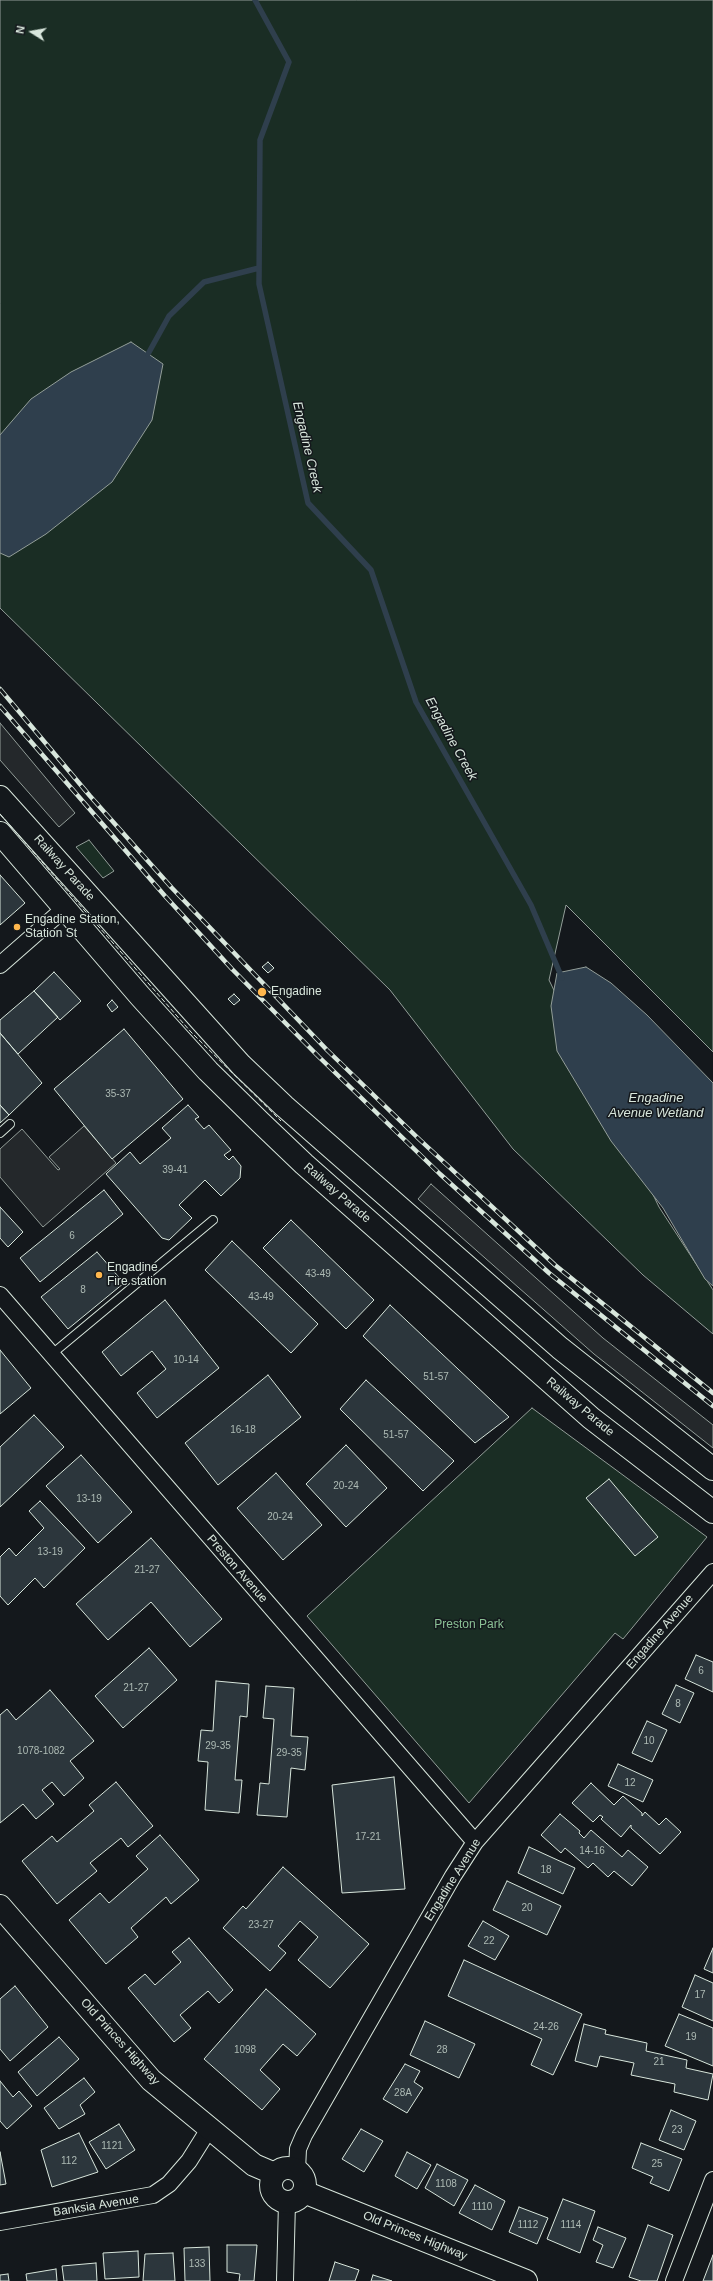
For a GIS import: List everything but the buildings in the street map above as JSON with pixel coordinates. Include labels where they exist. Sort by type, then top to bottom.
[{"type":"main road","name":"Railway Parade","points":[[0,798],[241,1065],[284,1106],[560,1348],[713,1469]]},
{"type":"main road","name":"Railway Parade","points":[[0,833],[208,1071],[304,1164],[591,1418],[713,1512]]},
{"type":"main road","name":"Old Princes Highway","points":[[0,1906],[151,2080],[254,2165],[275,2174]]},
{"type":"main road","points":[[282,2169],[297,2170],[303,2177],[295,2197],[277,2198],[271,2190],[272,2179],[275,2174],[282,2169]]},
{"type":"main road","name":"Old Princes Highway","points":[[295,2197],[526,2281]]},
{"type":"street","points":[[0,965],[64,908]]},
{"type":"street","name":"Preston Avenue","points":[[0,1295],[475,1842]]},
{"type":"street","name":"Engadine Avenue","points":[[297,2170],[298,2149],[304,2135],[453,1876],[475,1842],[713,1572]]},
{"type":"street","name":"Banksia Avenue","points":[[0,2222],[153,2195],[169,2184],[189,2161],[209,2129]]},
{"type":"street","points":[[674,2281],[713,2180]]},
{"type":"street","points":[[285,2281],[295,2197]]},
{"type":"lane","points":[[0,1133],[10,1124]]},
{"type":"lane","points":[[52,1354],[214,1220]]},
{"type":"green space","points":[[0,0],[713,0],[713,1052],[566,905],[549,980],[659,1207],[713,1290],[713,1334],[643,1275],[513,1149],[390,990],[0,608]]},
{"type":"green space","points":[[89,840],[114,871],[103,878],[76,847]]},
{"type":"green space","name":"Preston Park","points":[[532,1408],[707,1537],[623,1639],[615,1633],[469,1803],[307,1616]]},
{"type":"shaded area","points":[[0,723],[75,813],[59,827],[0,760]]},
{"type":"shaded area","points":[[84,1126],[116,1163],[43,1227],[0,1177],[0,1149],[22,1129],[58,1170],[60,1169],[49,1157]]},
{"type":"shaded area","points":[[431,1184],[603,1338],[713,1425],[713,1448],[594,1354],[418,1199]]},
{"type":"water","points":[[131,342],[163,364],[152,420],[112,482],[46,534],[9,557],[0,553],[0,435],[31,399],[71,372]]},
{"type":"water","name":"Engadine Avenue Wetland","points":[[586,967],[611,983],[647,1015],[713,1083],[713,1286],[705,1279],[663,1208],[611,1141],[557,1051],[551,1006],[557,973]]},
{"type":"waterway","name":"Engadine Creek","points":[[255,0],[289,62],[260,140],[259,284],[308,503],[371,570],[416,702],[531,905],[562,978]]},
{"type":"waterway","points":[[148,354],[169,316],[204,282],[259,268]]},
{"type":"railway","points":[[0,689],[90,796],[172,888],[327,1050],[420,1140],[555,1265],[713,1393]]},
{"type":"railway","points":[[0,706],[165,896],[232,969],[319,1057],[440,1174],[549,1273],[713,1406]]},
{"type":"fence","points":[[0,814],[191,1032],[281,1121]]},
{"type":"place","name":"Engadine Station, Station St","points":[[17,927]]},
{"type":"place","name":"Engadine","points":[[262,992]]},
{"type":"place","name":"Engadine Fire station","points":[[99,1275]]}]
